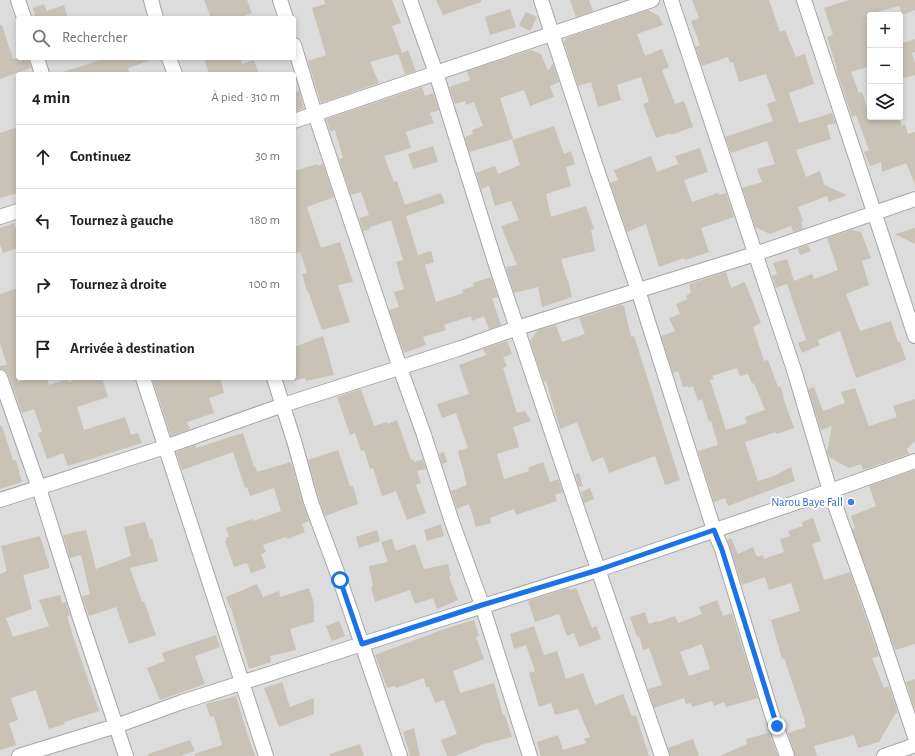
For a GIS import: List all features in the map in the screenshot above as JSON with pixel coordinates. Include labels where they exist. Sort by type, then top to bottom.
[{"type":"street","points":[[18,0],[23,16]]},
{"type":"street","points":[[151,0],[155,16]]},
{"type":"street","points":[[280,0],[285,16]]},
{"type":"street","points":[[410,0],[436,73],[496,265],[662,756]]},
{"type":"street","points":[[541,0],[638,290],[787,756]]},
{"type":"street","points":[[296,119],[652,0]]},
{"type":"street","points":[[671,0],[731,178],[754,254],[794,370],[830,491],[875,617],[915,737]]},
{"type":"street","points":[[804,0],[915,336]]},
{"type":"street","points":[[296,52],[315,114],[400,368],[423,432],[452,522],[482,605],[530,756]]},
{"type":"street","points":[[38,60],[41,72]]},
{"type":"street","points":[[170,60],[174,72]]},
{"type":"street","points":[[0,500],[165,447],[283,405],[462,348],[517,328],[754,254],[915,199]]},
{"type":"street","points":[[0,217],[16,212]]},
{"type":"street","points":[[0,377],[39,488],[126,756]]},
{"type":"street","points":[[144,380],[266,756]]},
{"type":"street","points":[[275,380],[311,502],[340,580],[400,756]]},
{"type":"street","points":[[19,756],[116,726],[243,682],[482,605],[598,570],[915,461]]},
{"type":"street","points":[[884,756],[915,745]]},
{"type":"shaded area","points":[[0,0],[915,0],[915,756],[0,756]]},
{"type":"building","points":[[204,0],[247,0],[252,13],[244,16],[210,16]]},
{"type":"building","points":[[324,0],[392,0],[401,23],[392,26],[402,53],[408,50],[416,71],[405,74],[398,54],[370,62],[379,83],[321,103],[308,61],[326,55],[312,8],[325,4]]},
{"type":"building","points":[[436,0],[481,0],[481,2],[443,15]]},
{"type":"building","points":[[570,0],[589,0],[593,11],[576,17]]},
{"type":"building","points":[[692,0],[769,0],[780,32],[785,30],[796,57],[805,54],[814,84],[789,93],[799,123],[832,113],[836,123],[827,125],[831,139],[796,150],[806,177],[820,171],[824,185],[847,195],[829,202],[827,196],[798,207],[803,221],[801,222],[803,229],[793,232],[791,226],[770,234],[755,227],[742,188],[762,182],[757,169],[775,164],[767,141],[731,153],[725,137],[773,121],[767,104],[776,101],[766,74],[739,82],[733,62],[730,63],[728,57],[702,66],[695,47],[700,45],[691,21],[699,18]]},
{"type":"building","points":[[849,0],[915,0],[915,10],[903,15],[899,6],[877,12],[867,12],[867,67],[851,72],[859,93],[862,92],[867,108],[867,120],[900,120],[902,126],[905,124],[908,134],[915,132],[915,184],[906,163],[882,172],[881,162],[870,166],[864,152],[869,150],[856,115],[852,117],[836,69],[827,37],[833,35],[824,8]]},
{"type":"building","points":[[44,4],[47,11],[64,5],[67,16],[32,16],[35,15],[33,8]]},
{"type":"building","points":[[510,9],[516,27],[490,35],[485,17]]},
{"type":"building","points":[[648,10],[659,16],[663,25],[637,34],[645,56],[662,49],[669,67],[662,70],[675,104],[684,101],[693,127],[671,135],[670,133],[656,138],[643,104],[649,102],[641,77],[617,85],[621,100],[598,107],[591,82],[578,86],[564,42],[566,38]]},
{"type":"building","points":[[526,12],[537,17],[530,31],[519,25]]},
{"type":"building","points":[[0,25],[2,25],[13,59],[29,60],[31,68],[16,72],[16,73],[0,79]]},
{"type":"building","points":[[915,39],[915,52],[912,53],[915,64],[915,75],[903,78],[903,48],[903,43]]},
{"type":"building","points":[[531,50],[541,54],[548,71],[553,63],[559,82],[550,86],[554,97],[530,106],[524,90],[500,98],[513,139],[469,152],[465,137],[473,134],[472,130],[483,126],[474,102],[466,105],[465,101],[455,104],[449,87],[470,80],[467,71]]},
{"type":"building","points":[[100,60],[151,60],[128,68],[129,72],[63,72]]},
{"type":"building","points":[[205,60],[241,60],[242,64],[254,60],[258,72],[208,72]]},
{"type":"building","points":[[422,87],[425,96],[433,93],[439,110],[430,113],[434,123],[406,132],[411,148],[384,156],[394,182],[397,181],[405,205],[441,193],[445,203],[406,216],[418,255],[431,251],[434,262],[425,265],[436,302],[463,293],[462,290],[474,286],[473,283],[491,277],[498,297],[492,298],[501,325],[489,329],[484,316],[472,321],[471,316],[444,325],[446,330],[423,337],[426,345],[404,353],[389,310],[399,307],[394,292],[404,289],[396,262],[403,260],[391,220],[363,231],[359,218],[369,215],[361,192],[351,195],[339,159],[343,158],[335,130],[330,131],[326,119]]},
{"type":"building","points":[[299,91],[304,108],[296,111],[296,92]]},
{"type":"building","points":[[554,126],[564,154],[571,151],[575,164],[566,167],[571,186],[546,194],[551,217],[586,206],[594,229],[591,230],[595,251],[561,259],[572,297],[542,307],[538,287],[514,293],[506,267],[517,265],[501,226],[519,220],[511,201],[495,206],[489,186],[481,189],[476,173],[495,166],[498,174],[520,165],[512,140]]},
{"type":"building","points":[[16,128],[16,194],[0,198],[0,133]]},
{"type":"building","points":[[433,146],[438,162],[413,169],[408,154]]},
{"type":"building","points":[[700,148],[708,172],[684,180],[692,202],[718,193],[719,195],[726,193],[734,217],[701,228],[709,252],[685,260],[684,258],[659,267],[646,224],[627,232],[610,183],[618,180],[614,170],[651,156],[657,172],[678,164],[675,156]]},
{"type":"building","points":[[317,164],[318,166],[323,164],[334,197],[307,207],[321,248],[340,242],[353,282],[338,285],[350,322],[322,330],[308,291],[307,292],[302,274],[307,273],[300,252],[296,253],[296,170]]},
{"type":"building","points":[[14,223],[16,230],[16,249],[3,253],[0,244],[0,228]]},
{"type":"building","points":[[915,228],[915,244],[895,234]]},
{"type":"building","points":[[851,230],[861,232],[871,258],[862,261],[869,285],[846,294],[860,331],[891,321],[906,360],[856,378],[840,331],[818,340],[820,345],[802,353],[798,343],[806,340],[787,284],[776,288],[772,276],[777,274],[773,263],[787,259],[794,281],[812,274],[814,279],[838,270],[827,238]]},
{"type":"building","points":[[808,245],[811,251],[800,255],[798,248]]},
{"type":"building","points":[[726,272],[731,288],[745,282],[761,323],[753,327],[764,361],[768,360],[778,387],[780,386],[794,428],[745,442],[758,481],[774,476],[791,467],[795,481],[728,506],[725,498],[714,502],[698,451],[718,445],[711,421],[709,422],[702,399],[698,401],[693,386],[689,388],[688,386],[683,387],[678,371],[673,373],[661,336],[675,331],[669,318],[680,314],[676,304],[688,299],[686,296],[691,293],[689,284]],"holes":[[[737,368],[740,376],[748,374],[752,384],[754,383],[765,410],[745,417],[747,423],[726,430],[710,380],[714,379],[712,376]]]},
{"type":"building","points":[[16,289],[16,380],[18,380],[18,382],[24,380],[48,380],[49,385],[65,380],[68,380],[68,382],[74,380],[103,380],[108,397],[77,407],[84,430],[125,417],[131,435],[138,433],[142,443],[68,466],[63,453],[47,459],[38,433],[42,432],[34,409],[22,413],[8,374],[5,370],[0,369],[0,366],[7,365],[0,343],[0,294]]},
{"type":"building","points":[[621,305],[624,306],[631,337],[634,336],[680,480],[665,485],[655,456],[609,473],[603,457],[592,462],[577,422],[560,429],[546,381],[544,382],[530,341],[538,330],[556,325],[562,342],[585,334],[579,318]]},
{"type":"building","points":[[323,336],[334,375],[306,381],[305,378],[294,381],[296,380],[296,346]]},
{"type":"building","points":[[507,341],[512,354],[503,357],[507,366],[503,368],[517,413],[525,411],[531,421],[513,427],[519,447],[497,454],[504,479],[529,471],[528,468],[543,462],[550,482],[558,479],[563,492],[555,495],[557,501],[516,515],[514,509],[490,518],[491,523],[476,527],[469,504],[457,509],[451,491],[467,485],[458,451],[468,448],[456,413],[442,418],[437,404],[469,394],[459,365],[486,355],[483,349]]},
{"type":"building","points":[[153,380],[221,380],[224,393],[209,398],[214,413],[187,422],[190,429],[171,436]]},
{"type":"building","points":[[814,387],[823,411],[845,403],[841,392],[855,388],[869,426],[897,417],[893,406],[915,399],[915,441],[907,449],[909,454],[863,470],[861,464],[849,468],[829,457],[827,452],[832,426],[821,430],[808,389]]},
{"type":"building","points":[[361,389],[374,426],[387,422],[388,424],[397,420],[411,460],[413,459],[414,462],[423,459],[426,469],[417,471],[421,483],[416,485],[426,513],[407,520],[396,491],[382,496],[373,468],[370,469],[364,450],[361,451],[355,433],[350,435],[337,397]]},
{"type":"building","points":[[0,426],[2,426],[13,460],[16,460],[22,482],[0,489]]},
{"type":"building","points":[[243,433],[257,472],[291,462],[309,521],[302,524],[305,532],[287,539],[286,537],[263,545],[266,552],[261,554],[266,568],[251,573],[247,563],[234,567],[225,541],[227,541],[226,538],[229,537],[226,528],[252,519],[253,521],[281,511],[274,488],[250,496],[247,487],[245,488],[233,452],[182,470],[176,452],[195,445],[196,448]]},
{"type":"building","points":[[338,450],[350,486],[353,486],[358,504],[325,516],[308,460]]},
{"type":"building","points":[[444,452],[447,462],[442,464],[439,454]]},
{"type":"building","points":[[915,470],[915,644],[895,650],[852,529],[855,528],[851,516],[876,506],[869,486]]},
{"type":"building","points":[[579,473],[583,486],[579,487],[575,474]]},
{"type":"building","points":[[590,488],[594,499],[584,503],[581,492]]},
{"type":"building","points":[[813,518],[821,541],[812,544],[824,580],[850,572],[879,656],[872,658],[884,688],[889,686],[898,713],[895,714],[879,742],[858,748],[854,735],[814,746],[817,756],[795,756],[788,733],[806,727],[805,721],[784,658],[782,659],[771,620],[800,611],[791,583],[769,590],[765,577],[742,585],[727,540],[731,538],[738,554],[753,547],[757,557],[763,555],[764,559],[784,552],[780,539],[790,536],[788,531],[803,526],[802,522]]},
{"type":"building","points":[[145,522],[150,539],[152,538],[158,561],[130,568],[156,635],[129,644],[116,607],[89,616],[82,596],[90,594],[81,555],[70,558],[63,535],[86,530],[96,569],[131,556],[124,527]]},
{"type":"building","points":[[441,524],[444,536],[427,541],[424,530]]},
{"type":"building","points":[[377,530],[380,541],[359,548],[356,537]]},
{"type":"building","points":[[40,536],[50,568],[23,575],[32,609],[6,618],[13,637],[49,626],[39,600],[60,595],[62,603],[66,602],[70,616],[67,616],[73,636],[99,711],[64,722],[65,724],[49,729],[36,690],[11,698],[18,720],[9,723],[16,745],[0,750],[0,574],[7,571],[1,546]]},
{"type":"building","points":[[392,539],[396,551],[415,544],[424,569],[448,564],[451,576],[449,577],[458,600],[437,609],[433,598],[415,604],[410,590],[375,602],[371,587],[373,586],[369,566],[388,562],[381,542]]},
{"type":"building","points":[[257,584],[263,597],[279,591],[280,597],[309,588],[314,603],[314,622],[290,629],[296,650],[270,656],[271,662],[249,669],[231,608],[226,597]]},
{"type":"building","points":[[569,588],[570,590],[576,588],[592,628],[596,626],[601,639],[579,647],[574,633],[567,636],[559,614],[535,622],[528,601]]},
{"type":"building","points":[[717,600],[723,616],[732,613],[758,698],[726,707],[724,702],[714,706],[712,701],[692,707],[691,703],[686,704],[684,698],[654,708],[648,689],[662,685],[649,648],[643,650],[639,636],[637,637],[630,617],[645,612],[649,624],[675,616],[678,623],[702,614],[699,607]],"holes":[[[702,644],[710,669],[689,676],[680,652]]]},
{"type":"building","points":[[474,620],[479,636],[476,637],[484,659],[453,671],[460,693],[494,683],[503,715],[505,715],[512,737],[480,745],[455,756],[447,756],[441,740],[457,734],[444,700],[435,703],[429,687],[426,687],[424,678],[396,688],[395,686],[387,688],[375,655],[447,628]]},
{"type":"building","points":[[339,621],[345,636],[332,641],[326,626]]},
{"type":"building","points":[[534,626],[544,655],[557,651],[566,679],[583,673],[595,705],[623,694],[632,716],[636,715],[649,756],[541,756],[537,742],[558,735],[563,750],[586,743],[584,739],[590,737],[578,709],[555,715],[551,703],[539,707],[529,673],[535,671],[526,645],[514,649],[510,634]]},
{"type":"building","points":[[216,635],[220,647],[195,656],[205,684],[160,700],[147,668],[165,661],[162,653]]},
{"type":"building","points":[[915,679],[915,708],[914,708],[906,682]]},
{"type":"building","points":[[282,682],[290,707],[314,698],[314,714],[279,727],[264,688]]},
{"type":"building","points":[[236,696],[255,756],[195,756],[194,754],[222,745],[214,716],[210,717],[206,704]]},
{"type":"building","points":[[414,728],[420,756],[410,756],[403,732]]},
{"type":"building","points":[[769,733],[778,756],[720,756],[747,744],[746,739]]},
{"type":"building","points":[[693,739],[699,756],[670,756],[668,748]]},
{"type":"building","points":[[190,740],[195,751],[181,756],[148,756],[148,754]]},
{"type":"building","points":[[360,744],[364,756],[330,756],[330,754]]},
{"type":"place","name":"Narou Baye Fall","points":[[851,502]]},
{"type":"route","points":[[340,580],[362,644],[482,605],[598,570],[714,530],[722,550],[777,726]]}]
